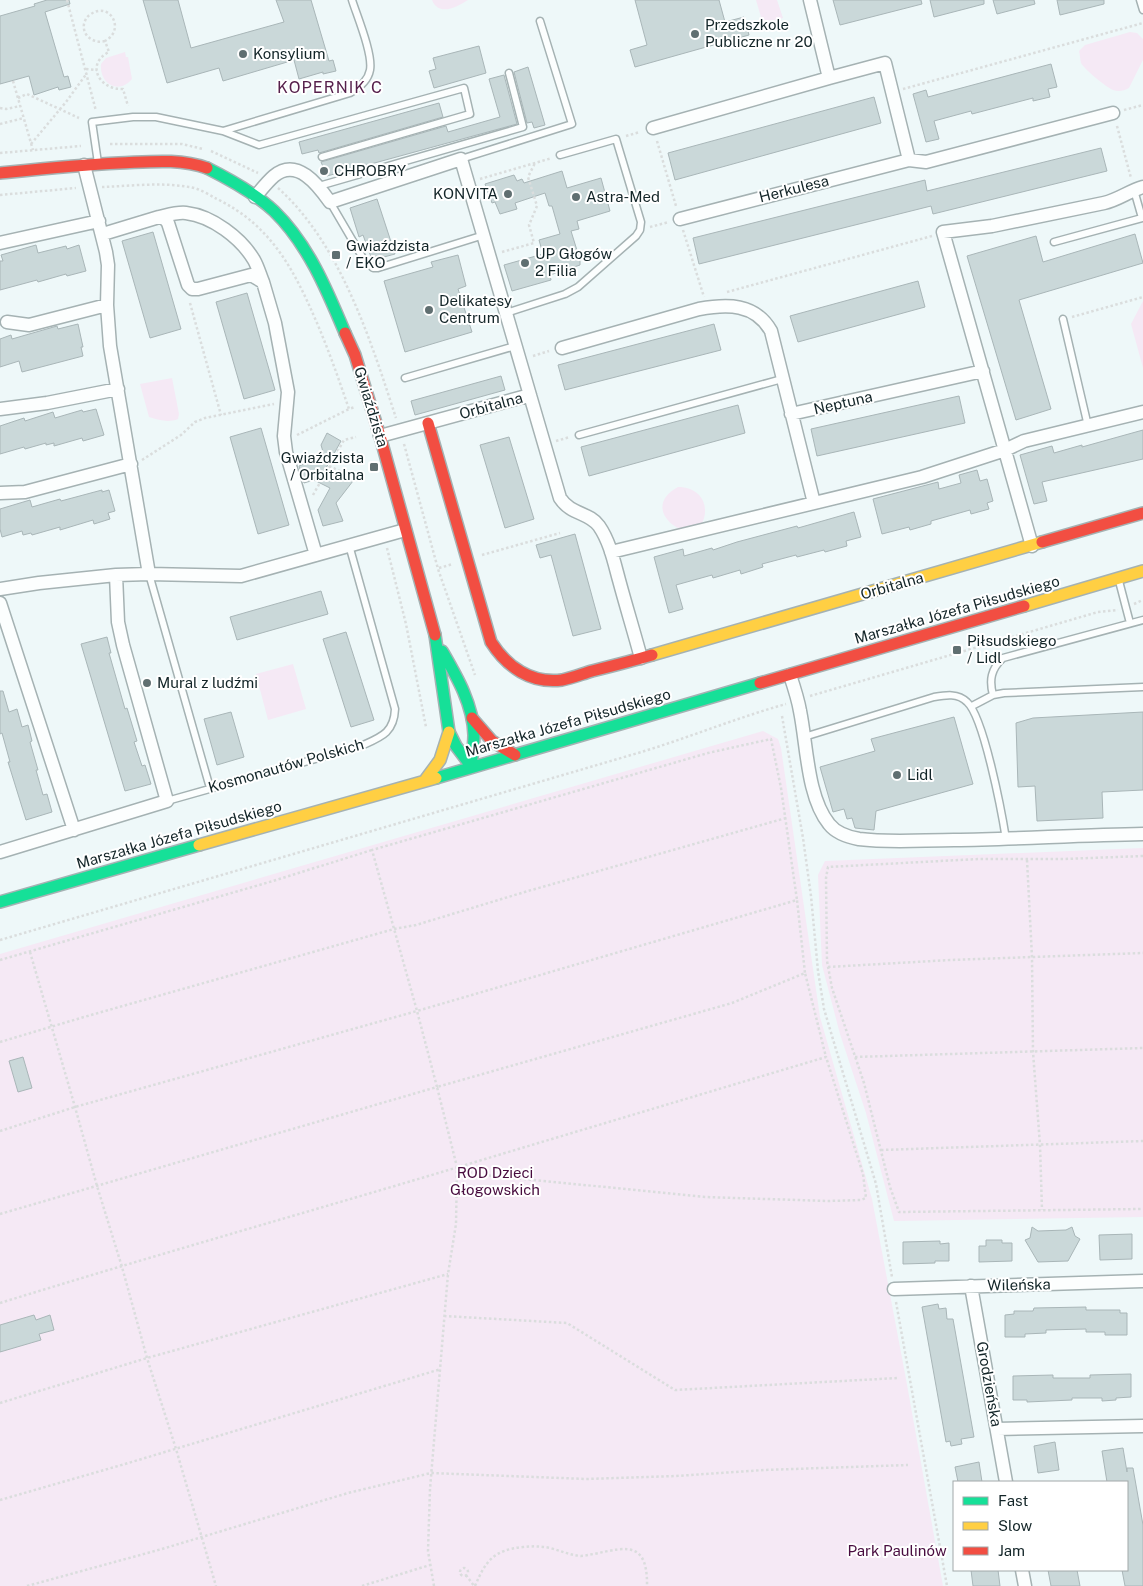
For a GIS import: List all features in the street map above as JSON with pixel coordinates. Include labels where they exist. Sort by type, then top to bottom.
[{"type":"street","points":[[810,0],[829,78]]},
{"type":"street","points":[[653,128],[885,63],[909,160]]},
{"type":"street","name":"Herkulesa","points":[[680,219],[909,160],[926,162],[1113,113]]},
{"type":"street","points":[[255,197],[275,175],[286,170],[294,169],[304,173],[318,186],[330,202],[461,160],[530,395]]},
{"type":"street","name":"Gwiaździsta","points":[[0,173],[84,164],[158,161],[205,167],[230,179],[274,211],[297,239],[321,277],[355,355],[380,436],[437,642],[449,732],[456,746],[471,766]]},
{"type":"street","points":[[84,164],[103,234],[108,265],[107,304],[110,346],[148,574]]},
{"type":"street","points":[[1032,546],[943,232],[992,226],[1104,203],[1122,197],[1139,188]]},
{"type":"street","points":[[103,234],[174,213],[185,213],[199,216],[221,228],[247,250],[255,262],[275,323],[288,392],[286,452],[316,554]]},
{"type":"street","points":[[159,217],[165,219],[168,223],[188,285],[192,289],[251,275],[263,282]]},
{"type":"street","points":[[0,243],[99,221]]},
{"type":"street","points":[[7,322],[29,325],[107,304]]},
{"type":"street","points":[[562,348],[707,308],[732,305],[758,316],[771,331],[814,503]]},
{"type":"street","name":"Neptuna","points":[[792,414],[983,371]]},
{"type":"street","points":[[0,408],[47,403],[118,390]]},
{"type":"street","name":"Orbitalna","points":[[380,436],[530,395],[560,498],[565,506],[597,524],[610,552],[641,658]]},
{"type":"street","points":[[610,552],[922,477],[1005,450],[1024,441],[1143,412]]},
{"type":"street","name":"Orbitalna","points":[[428,423],[491,642],[498,654],[521,673],[540,680],[558,680],[641,658],[1143,513]]},
{"type":"street","points":[[0,493],[25,492],[131,464]]},
{"type":"street","points":[[0,589],[39,583],[148,574],[241,576],[405,530]]},
{"type":"street","name":"Marszałka Józefa Piłsudskiego","points":[[0,902],[515,755],[1143,571]]},
{"type":"street","points":[[116,576],[118,614],[123,645],[167,801]]},
{"type":"street","points":[[0,603],[74,830]]},
{"type":"street","name":"Gwiaździsta","points":[[437,642],[460,682],[472,718],[474,735],[471,766]]},
{"type":"street","points":[[790,675],[797,700],[817,801],[822,814],[830,825],[838,832],[849,837],[907,841],[1143,834]]},
{"type":"street","points":[[472,718],[492,740],[515,755]]},
{"type":"street","points":[[426,780],[440,760],[449,732]]},
{"type":"street","name":"Kosmonautów Polskich","points":[[0,852],[167,801]]},
{"type":"street","name":"Wileńska","points":[[894,1289],[1143,1281]]},
{"type":"street","name":"Grodzieńska","points":[[971,1286],[1006,1481]]},
{"type":"street","points":[[997,1429],[1143,1426]]},
{"type":"street","points":[[1022,1571],[1025,1586]]},
{"type":"lane","points":[[223,131],[350,93],[359,88],[366,80],[370,70],[370,57],[352,0]]},
{"type":"lane","points":[[1140,0],[1143,10]]},
{"type":"lane","points":[[461,160],[572,124],[540,21]]},
{"type":"lane","points":[[318,186],[523,127],[509,73]]},
{"type":"lane","points":[[98,164],[92,122],[133,117],[156,117],[223,131],[259,145],[464,88],[470,114],[322,157]]},
{"type":"lane","points":[[506,313],[565,294],[578,287],[636,236],[640,230],[641,222],[616,139],[560,155]]},
{"type":"lane","points":[[1054,242],[1142,218],[1139,188]]},
{"type":"lane","points":[[330,202],[364,260],[373,268],[484,235]]},
{"type":"lane","points":[[1063,319],[1088,426]]},
{"type":"lane","points":[[406,378],[515,346]]},
{"type":"lane","points":[[579,434],[782,379]]},
{"type":"lane","name":"Kosmonautów Polskich","points":[[167,801],[362,746],[381,737],[390,729],[395,719],[395,708],[349,545]]},
{"type":"lane","points":[[148,574],[210,788]]},
{"type":"lane","points":[[1118,578],[1130,623]]},
{"type":"lane","points":[[993,695],[991,677],[997,663],[1003,658],[1143,620]]},
{"type":"lane","points":[[972,706],[993,695],[1143,687]]},
{"type":"lane","points":[[804,737],[946,695],[957,696],[966,700],[972,706],[980,728],[995,783],[1006,839]]},
{"type":"path","points":[[67,0],[97,113]]},
{"type":"path","points":[[96,11],[106,12],[114,22],[113,34],[105,41],[98,42],[86,35],[84,23],[88,16],[96,11]]},
{"type":"path","points":[[892,92],[1143,23]]},
{"type":"path","points":[[105,41],[109,52],[98,61],[97,70],[99,77],[105,85],[113,89],[123,89],[128,106]]},
{"type":"path","points":[[86,71],[97,70]]},
{"type":"path","points":[[31,144],[61,109],[86,71]]},
{"type":"path","points":[[13,81],[33,150]]},
{"type":"path","points":[[18,98],[27,94],[79,118]]},
{"type":"path","points":[[1139,188],[1113,113],[1143,105]]},
{"type":"path","points":[[0,108],[6,109],[20,106]]},
{"type":"path","points":[[0,124],[24,118]]},
{"type":"path","points":[[616,139],[653,128],[707,308]]},
{"type":"path","points":[[0,153],[81,146]]},
{"type":"path","points":[[468,183],[560,155]]},
{"type":"path","points":[[501,252],[534,243],[529,225],[537,206],[528,177],[535,163]]},
{"type":"path","points":[[0,195],[80,188]]},
{"type":"path","points":[[640,230],[680,219]]},
{"type":"path","points":[[721,293],[943,232]]},
{"type":"path","points":[[192,289],[190,304],[221,415]]},
{"type":"path","points":[[1063,319],[1143,297]]},
{"type":"path","points":[[519,359],[562,348]]},
{"type":"path","points":[[131,464],[171,443],[195,422],[205,418],[287,402]]},
{"type":"path","points":[[285,441],[349,409]]},
{"type":"path","points":[[545,445],[579,434]]},
{"type":"path","points":[[303,512],[344,440],[356,437]]},
{"type":"path","points":[[404,442],[438,568],[478,682]]},
{"type":"path","points":[[329,466],[348,476]]},
{"type":"path","points":[[438,568],[560,533]]},
{"type":"path","points":[[383,536],[406,624],[426,727]]},
{"type":"path","points":[[0,940],[688,738],[714,726],[797,700],[1098,612],[1118,610]]},
{"type":"path","points":[[782,716],[803,838],[818,972],[824,1008],[876,1184],[947,1586]]},
{"type":"path","points":[[0,960],[708,753],[771,739],[786,818],[798,900],[805,973],[826,1057],[863,1174],[866,1198],[861,1200],[828,1201],[705,1197],[474,1174],[457,1167]]},
{"type":"path","points":[[0,1042],[786,818]]},
{"type":"path","points":[[372,850],[417,1011],[457,1167],[456,1224],[448,1274],[431,1473],[428,1551],[434,1586]]},
{"type":"path","points":[[1143,856],[978,859],[828,867],[826,878],[828,967],[832,988],[864,1083],[890,1187],[899,1212],[1143,1209]]},
{"type":"path","points":[[1027,859],[1032,957],[1032,1052],[1040,1144],[1042,1210]]},
{"type":"path","points":[[0,1131],[75,1106],[417,1011],[798,900]]},
{"type":"path","points":[[30,952],[147,1358],[216,1586]]},
{"type":"path","points":[[828,967],[1143,953]]},
{"type":"path","points":[[0,1214],[437,1086],[732,1003],[805,973]]},
{"type":"path","points":[[855,1057],[1143,1048]]},
{"type":"path","points":[[0,1303],[826,1057]]},
{"type":"path","points":[[881,1150],[1143,1141]]},
{"type":"path","points":[[0,1403],[147,1358],[448,1274]]},
{"type":"path","points":[[444,1316],[566,1323],[675,1390],[898,1378]]},
{"type":"path","points":[[0,1500],[441,1369]]},
{"type":"path","points":[[27,1586],[162,1549],[348,1493],[431,1473],[587,1479],[908,1465]]},
{"type":"path","points":[[466,1575],[475,1586],[483,1569],[494,1555],[510,1548],[542,1547],[581,1556],[628,1549],[638,1553],[646,1563],[647,1586]]},
{"type":"path","points":[[362,1586],[430,1564]]},
{"type":"green space","points":[[432,0],[468,0],[454,8],[444,9],[435,5]]},
{"type":"green space","points":[[756,0],[777,0],[783,18],[763,24]]},
{"type":"green space","points":[[1130,32],[1137,33],[1143,39],[1143,60],[1129,88],[1115,91],[1101,82],[1083,66],[1079,51],[1085,45]]},
{"type":"green space","points":[[125,52],[126,57],[128,57],[132,79],[127,84],[116,87],[107,82],[103,77],[101,64],[106,58]]},
{"type":"green space","points":[[1143,301],[1143,368],[1131,324]]},
{"type":"green space","points":[[172,378],[179,414],[178,419],[167,421],[149,417],[140,384]]},
{"type":"green space","points":[[678,487],[693,491],[702,500],[705,506],[705,513],[700,527],[680,529],[673,525],[664,514],[662,509],[666,497]]},
{"type":"green space","points":[[293,664],[306,709],[268,720],[256,674]]},
{"type":"green space","name":"ROD Dzieci Głogowskich","points":[[763,731],[778,739],[781,748],[820,1017],[872,1199],[943,1586],[0,1586],[0,954]]},
{"type":"green space","points":[[1143,848],[1143,1217],[894,1221],[866,1113],[840,1034],[822,965],[818,875],[825,861]]},
{"type":"building","points":[[47,0],[69,0],[70,4],[45,12],[64,77],[68,76],[71,87],[59,90],[58,87],[34,95],[29,76],[0,84],[0,16],[35,6],[34,4]]},
{"type":"building","points":[[143,0],[178,0],[191,48],[284,22],[276,0],[311,0],[329,61],[333,60],[336,71],[323,74],[323,72],[299,79],[294,60],[223,81],[219,68],[167,83]]},
{"type":"building","points":[[635,0],[719,0],[725,22],[744,17],[749,35],[635,67],[630,50],[647,45]]},
{"type":"building","points":[[833,0],[921,0],[922,4],[840,25]]},
{"type":"building","points":[[930,0],[984,0],[984,4],[934,17]]},
{"type":"building","points":[[993,0],[1034,0],[1035,4],[997,14]]},
{"type":"building","points":[[1057,0],[1104,0],[1104,4],[1060,15]]},
{"type":"building","points":[[479,46],[486,73],[434,88],[429,71],[436,69],[433,58]]},
{"type":"building","points":[[1051,64],[1057,87],[1048,89],[1050,97],[1033,101],[1033,98],[972,114],[971,111],[934,121],[939,139],[926,142],[913,94],[926,90],[928,97]]},
{"type":"building","points":[[528,67],[545,125],[534,128],[532,122],[527,123],[514,72]]},
{"type":"building","points":[[504,75],[517,124],[327,176],[321,162],[446,126],[448,132],[500,117],[489,79]]},
{"type":"building","points":[[874,97],[881,123],[675,180],[668,153]]},
{"type":"building","points":[[439,103],[443,117],[319,153],[318,150],[302,154],[299,142]]},
{"type":"building","points":[[1101,148],[1107,171],[933,214],[931,206],[699,264],[693,238],[925,180],[927,191]]},
{"type":"building","points":[[562,171],[567,188],[601,178],[610,211],[577,221],[579,229],[571,231],[580,265],[550,275],[551,280],[512,291],[504,265],[543,254],[539,240],[560,234],[552,206],[549,206],[545,193],[515,203],[517,209],[500,214],[495,202],[492,203],[485,184],[514,175],[517,181],[522,179],[524,183]]},
{"type":"building","points":[[377,199],[395,254],[384,257],[371,257],[363,235],[359,237],[350,208]]},
{"type":"building","points":[[153,232],[181,329],[150,338],[122,241]]},
{"type":"building","points":[[1135,234],[1143,263],[1019,300],[1051,409],[1016,420],[967,256],[1036,236],[1043,262]]},
{"type":"building","points":[[36,245],[38,253],[66,246],[67,249],[79,245],[86,271],[67,276],[66,274],[38,282],[37,280],[0,290],[0,261],[3,261],[1,255]]},
{"type":"building","name":"Delikatesy Centrum","points":[[458,255],[466,286],[458,289],[472,332],[405,352],[384,281],[433,267],[431,262]]},
{"type":"building","points":[[918,281],[925,307],[798,342],[790,316]]},
{"type":"building","points":[[247,293],[275,390],[244,399],[216,302]]},
{"type":"building","points":[[78,324],[83,356],[22,372],[19,361],[0,367],[0,339],[11,335],[12,339],[57,326],[58,329]]},
{"type":"building","points":[[714,324],[721,350],[565,390],[558,365]]},
{"type":"building","points":[[501,376],[505,390],[415,415],[411,401]]},
{"type":"building","points":[[959,396],[965,423],[817,456],[811,429]]},
{"type":"building","points":[[738,405],[745,433],[589,476],[581,447]]},
{"type":"building","points":[[96,409],[104,435],[83,441],[82,438],[54,446],[54,443],[46,445],[46,443],[25,449],[24,447],[0,454],[0,426],[24,418],[25,421],[53,412],[55,418],[82,410],[83,412]]},
{"type":"building","points":[[261,428],[289,525],[258,534],[230,437]]},
{"type":"building","points":[[1143,430],[1143,459],[1042,482],[1047,501],[1034,504],[1020,455],[1052,446],[1054,453]]},
{"type":"building","points":[[327,433],[341,441],[321,477],[341,474],[353,481],[336,503],[343,521],[323,526],[318,510],[330,488],[314,480],[304,483],[299,466],[324,455],[321,445]]},
{"type":"building","points":[[509,437],[534,519],[505,528],[480,445]]},
{"type":"building","points":[[977,470],[980,481],[987,479],[993,501],[987,503],[989,509],[971,514],[970,510],[931,521],[931,524],[910,530],[909,527],[882,534],[873,499],[938,482],[939,489],[961,483],[959,475]]},
{"type":"building","points":[[102,490],[102,492],[109,490],[115,511],[108,513],[110,519],[94,524],[93,520],[60,530],[60,527],[32,535],[31,533],[23,535],[22,531],[2,537],[0,509],[30,500],[32,507]]},
{"type":"building","points":[[854,512],[861,537],[846,541],[847,546],[797,557],[796,555],[762,564],[763,567],[741,574],[740,570],[713,578],[712,575],[676,585],[683,609],[669,613],[654,557],[683,549],[684,556],[712,548],[713,550]]},
{"type":"building","points":[[575,534],[601,629],[573,636],[551,555],[540,558],[536,545]]},
{"type":"building","points":[[321,591],[328,614],[237,640],[230,617]]},
{"type":"building","points":[[346,632],[374,720],[351,727],[323,639]]},
{"type":"building","points":[[107,637],[111,653],[109,653],[125,709],[127,708],[137,741],[134,742],[142,766],[145,765],[151,784],[125,791],[81,644]]},
{"type":"building","points":[[0,691],[3,691],[9,712],[17,709],[22,727],[28,725],[32,741],[30,742],[38,770],[36,770],[43,795],[47,794],[52,812],[26,820],[8,762],[10,762],[2,733],[0,734]]},
{"type":"building","points":[[231,712],[244,757],[217,765],[204,719]]},
{"type":"building","points":[[1143,712],[1143,790],[1102,792],[1103,818],[1037,821],[1035,786],[1018,787],[1016,723],[1033,718]]},
{"type":"building","name":"Lidl","points":[[954,717],[973,784],[876,811],[874,830],[855,828],[852,818],[847,819],[844,809],[833,812],[820,767],[875,751],[871,739]]},
{"type":"building","points":[[23,1057],[32,1088],[18,1092],[9,1061]]},
{"type":"building","points":[[1032,1227],[1038,1231],[1066,1230],[1072,1227],[1075,1236],[1080,1239],[1068,1261],[1038,1262],[1025,1240],[1030,1238]]},
{"type":"building","points":[[1132,1234],[1132,1259],[1100,1260],[1099,1235]]},
{"type":"building","points":[[986,1240],[1002,1240],[1002,1243],[1012,1243],[1012,1261],[979,1262],[979,1246],[986,1246]]},
{"type":"building","points":[[940,1241],[940,1244],[949,1243],[949,1261],[903,1264],[903,1242]]},
{"type":"building","points":[[938,1304],[939,1309],[946,1308],[947,1319],[953,1319],[974,1437],[961,1439],[962,1444],[951,1446],[950,1441],[946,1442],[922,1307]]},
{"type":"building","points":[[1086,1307],[1086,1310],[1120,1310],[1120,1313],[1127,1313],[1127,1335],[1105,1335],[1105,1332],[1086,1332],[1086,1329],[1046,1330],[1046,1333],[1025,1334],[1025,1337],[1005,1337],[1005,1315],[1014,1314],[1014,1311],[1033,1311],[1034,1308]]},
{"type":"building","points":[[34,1315],[36,1320],[50,1315],[54,1330],[39,1334],[41,1340],[0,1352],[0,1325]]},
{"type":"building","points":[[1131,1374],[1131,1397],[1102,1401],[1102,1398],[1072,1398],[1072,1400],[1027,1402],[1027,1400],[1013,1400],[1013,1376],[1053,1375],[1053,1378],[1090,1378],[1090,1375]]},
{"type":"building","points":[[1055,1442],[1059,1470],[1038,1473],[1034,1446]]},
{"type":"building","points":[[1123,1448],[1127,1472],[1127,1468],[1133,1468],[1143,1525],[1143,1586],[1125,1586],[1122,1571],[1128,1571],[1128,1481],[1107,1481],[1102,1451]]},
{"type":"building","points":[[979,1462],[982,1481],[958,1481],[955,1467]]},
{"type":"building","points":[[971,1571],[998,1571],[1000,1586],[973,1586]]},
{"type":"building","points":[[1048,1571],[1077,1571],[1080,1586],[1051,1586]]},
{"type":"traffic: fast","points":[[207,168],[251,193],[274,211],[286,224],[316,268],[345,333]]},
{"type":"traffic: fast","points":[[435,635],[449,732],[456,746],[471,766]]},
{"type":"traffic: fast","points":[[442,651],[458,681],[471,712],[474,735],[471,766]]},
{"type":"traffic: fast","points":[[436,778],[760,683]]},
{"type":"traffic: fast","points":[[0,902],[199,845]]},
{"type":"traffic: slow","points":[[652,655],[1042,542]]},
{"type":"traffic: slow","points":[[1024,606],[1143,571]]},
{"type":"traffic: slow","points":[[426,779],[440,760],[449,732]]},
{"type":"traffic: slow","points":[[199,845],[436,778]]},
{"type":"traffic: jam","points":[[0,173],[89,165],[152,162],[186,163],[207,168]]},
{"type":"traffic: jam","points":[[345,333],[355,355],[380,436],[435,635]]},
{"type":"traffic: jam","points":[[428,423],[491,642],[504,659],[521,672],[551,681],[566,679],[652,655]]},
{"type":"traffic: jam","points":[[1042,542],[1143,513]]},
{"type":"traffic: jam","points":[[760,683],[1024,606]]},
{"type":"traffic: jam","points":[[472,718],[492,741],[515,755]]},
{"type":"place","name":"Przedszkole Publiczne nr 20","points":[[695,34]]},
{"type":"place","name":"Konsylium","points":[[243,54]]},
{"type":"place","name":"CHROBRY","points":[[324,171]]},
{"type":"place","name":"KONVITA","points":[[508,194]]},
{"type":"place","name":"Astra-Med","points":[[576,197]]},
{"type":"place","name":"Gwiaździsta / EKO","points":[[336,255]]},
{"type":"place","name":"UP Głogów 2 Filia","points":[[525,263]]},
{"type":"place","name":"Delikatesy Centrum","points":[[429,310]]},
{"type":"place","name":"Gwiaździsta / Orbitalna","points":[[374,467]]},
{"type":"place","name":"Piłsudskiego / Lidl","points":[[957,650]]},
{"type":"place","name":"Mural z ludźmi","points":[[147,683]]},
{"type":"place","name":"Lidl","points":[[897,775]]},
{"type":"district","name":"KOPERNIK C","points":[[330,87]]},
{"type":"park label","name":"Park Paulinów","points":[[897,1551]]}]
